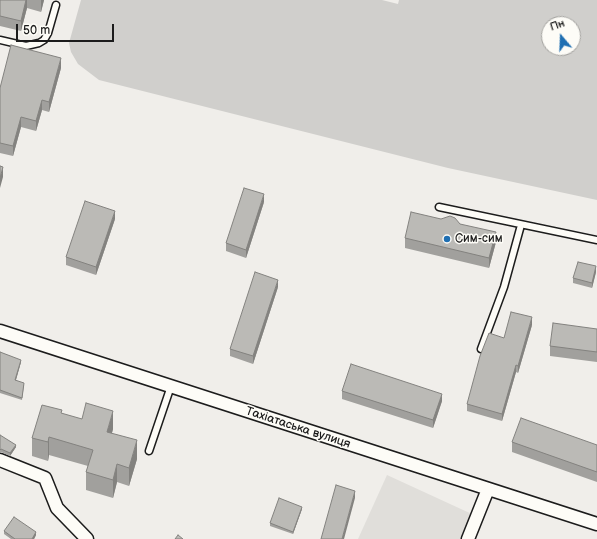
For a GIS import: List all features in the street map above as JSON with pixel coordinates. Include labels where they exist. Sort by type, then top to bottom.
[{"type":"street","name":"Тахіатаська вулиця","points":[[0,331],[597,524]]},
{"type":"street","points":[[0,460],[46,478],[57,508],[87,539]]},
{"type":"street","points":[[468,539],[488,489]]},
{"type":"lane","points":[[0,40],[26,46],[40,43],[44,40],[48,33],[56,5]]},
{"type":"lane","points":[[439,207],[597,240]]},
{"type":"lane","points":[[481,349],[504,287],[521,225]]},
{"type":"lane","points":[[149,451],[171,386]]},
{"type":"shaded area","points":[[81,0],[382,0],[398,4],[399,0],[597,0],[597,200],[448,168],[99,80],[78,64],[71,52],[69,43]]},
{"type":"shaded area","points":[[387,475],[474,515],[462,539],[358,539]]},
{"type":"building","points":[[0,0],[26,0],[21,21],[0,16]]},
{"type":"building","points":[[11,45],[61,58],[49,102],[42,100],[36,121],[21,117],[13,146],[0,143],[0,88]]},
{"type":"building","points":[[0,166],[3,167],[0,178]]},
{"type":"building","points":[[244,188],[264,194],[246,250],[226,243]]},
{"type":"building","points":[[85,201],[115,211],[96,267],[66,257]]},
{"type":"building","points":[[411,212],[441,219],[450,216],[455,218],[460,224],[496,232],[489,258],[405,238]]},
{"type":"building","points":[[578,262],[596,266],[592,283],[573,278]]},
{"type":"building","points":[[255,272],[278,280],[253,356],[230,349]]},
{"type":"building","points":[[511,312],[532,317],[502,414],[467,404],[480,356],[489,333],[504,338]]},
{"type":"building","points":[[553,323],[597,329],[597,352],[550,346]]},
{"type":"building","points":[[0,352],[21,360],[15,380],[24,383],[22,398],[0,390]]},
{"type":"building","points":[[351,364],[442,394],[433,420],[342,391]]},
{"type":"building","points":[[86,403],[113,411],[107,432],[137,440],[129,468],[117,464],[113,480],[86,472],[93,450],[49,437],[48,442],[32,438],[42,405],[62,410],[61,413],[82,419]]},
{"type":"building","points":[[521,418],[597,445],[597,472],[512,442]]},
{"type":"building","points":[[0,435],[16,445],[10,453],[1,449],[0,450]]},
{"type":"building","points":[[336,485],[355,491],[342,539],[321,539]]},
{"type":"building","points":[[279,498],[302,507],[293,532],[270,523]]},
{"type":"building","points":[[14,517],[36,532],[32,539],[15,539],[4,531]]},
{"type":"building","points":[[178,535],[183,539],[175,539]]},
{"type":"place","name":"Сим-сим","points":[[447,239]]}]
